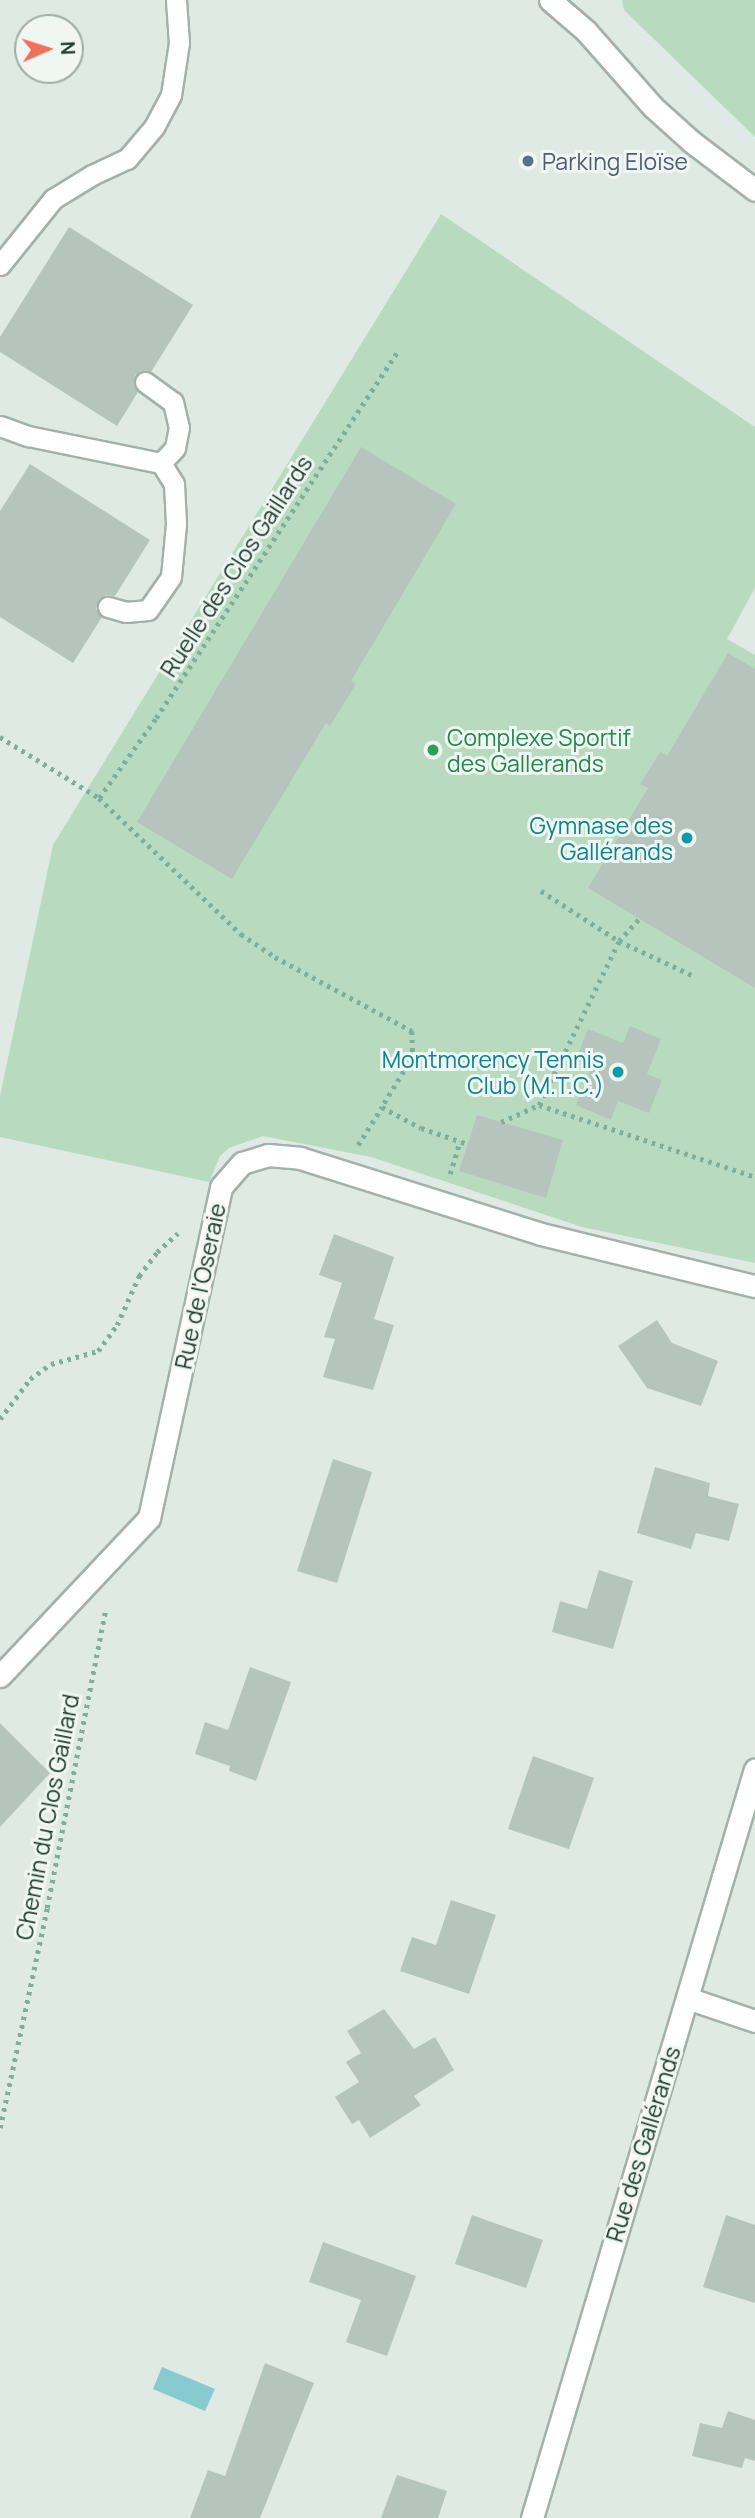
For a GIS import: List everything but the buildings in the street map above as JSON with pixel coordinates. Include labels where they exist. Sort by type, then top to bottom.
[{"type":"street","points":[[550,0],[586,31],[653,107],[692,142],[755,190]]},
{"type":"street","name":"Rue de l'Oseraie","points":[[0,1676],[149,1518],[221,1187],[242,1163],[268,1156],[290,1157],[541,1234],[755,1286]]},
{"type":"street","name":"Rue des Gallérands","points":[[532,2518],[755,1769]]},
{"type":"street","points":[[687,1998],[755,2021]]},
{"type":"lane","points":[[0,265],[53,199],[92,175],[127,159],[154,127],[171,95],[178,43],[176,0]]},
{"type":"lane","points":[[145,382],[173,402],[179,427],[175,448],[160,463]]},
{"type":"lane","points":[[0,426],[28,436],[160,463],[174,484],[176,524],[171,577],[148,610],[126,612],[108,607]]},
{"type":"path","name":"Ruelle des Clos Gaillards","points":[[99,798],[156,718],[399,351]]},
{"type":"path","points":[[0,737],[99,798],[241,934],[275,957],[412,1031],[413,1057],[342,1171]]},
{"type":"path","points":[[541,891],[619,941],[692,975]]},
{"type":"path","points":[[501,1122],[539,1105],[619,941],[639,919]]},
{"type":"path","points":[[539,1105],[755,1177]]},
{"type":"path","points":[[382,1107],[421,1128],[468,1144]]},
{"type":"path","points":[[0,1419],[30,1379],[51,1364],[98,1351],[117,1325],[139,1276],[156,1252],[188,1224],[216,1211]]},
{"type":"path","name":"Chemin du Clos Gaillard","points":[[0,2127],[47,1908],[106,1608]]},
{"type":"green space","points":[[622,0],[755,0],[755,137],[624,10]]},
{"type":"green space","name":"Complexe Sportif des Gallerands","points":[[441,214],[755,427],[755,588],[727,639],[755,655],[755,1263],[582,1227],[371,1157],[263,1136],[229,1148],[220,1156],[209,1182],[0,1137],[0,1096],[53,845]]},
{"type":"water","points":[[162,2367],[215,2389],[205,2411],[153,2389]]},
{"type":"place","name":"Parking Eloïse","points":[[528,161]]},
{"type":"place","name":"Complexe Sportif des Gallerands","points":[[433,750]]},
{"type":"place","name":"Gymnase des Gallérands","points":[[687,838]]},
{"type":"place","name":"Montmorency Tennis Club (M.T.C.)","points":[[618,1072]]}]
